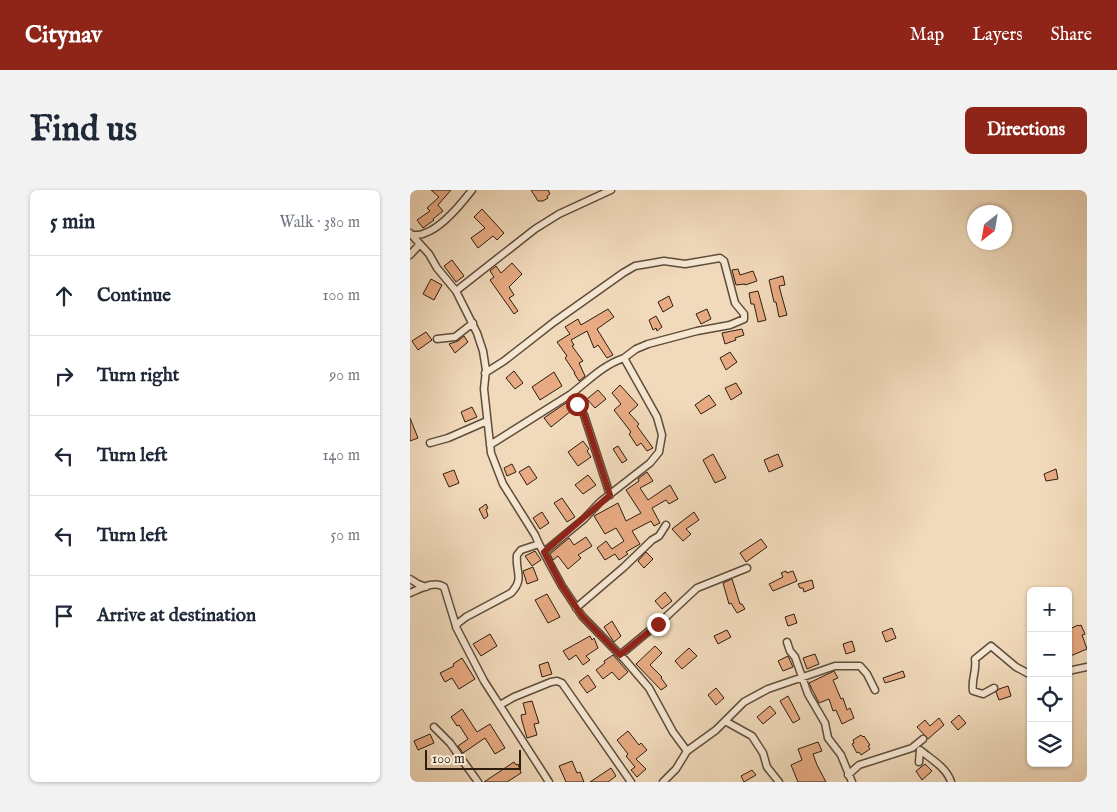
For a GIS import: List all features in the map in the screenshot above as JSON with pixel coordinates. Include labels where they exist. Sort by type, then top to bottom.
[{"type":"street","points":[[412,234],[425,233],[434,229],[444,221],[472,190]]},
{"type":"street","points":[[456,291],[535,229],[568,210],[611,190]]},
{"type":"street","points":[[412,234],[456,291],[483,351],[484,389],[491,453],[503,484],[535,535],[538,544],[576,608],[648,688],[687,752]]},
{"type":"street","points":[[410,255],[420,244]]},
{"type":"street","points":[[485,373],[635,266],[664,262],[685,264],[720,258],[724,261],[735,303],[744,314],[744,319],[730,325],[697,331],[636,349],[624,358],[605,367],[571,394],[490,445]]},
{"type":"street","points":[[437,339],[455,337],[472,323]]},
{"type":"street","points":[[544,552],[650,463],[659,452],[662,435],[657,416],[624,358]]},
{"type":"street","points":[[571,394],[584,415],[610,495]]},
{"type":"street","points":[[430,443],[448,438],[487,421]]},
{"type":"street","points":[[576,608],[652,540],[659,536],[666,525]]},
{"type":"street","points":[[456,628],[456,624],[466,617],[511,593],[520,580],[517,555],[521,550],[538,544]]},
{"type":"street","points":[[620,655],[697,588],[747,568]]},
{"type":"street","points":[[410,579],[426,587]]},
{"type":"street","points":[[410,593],[436,584],[442,585],[456,628],[484,681],[548,782]]},
{"type":"street","points":[[787,642],[790,651],[795,657],[808,694],[825,723],[828,738],[841,756],[852,782]]},
{"type":"street","points":[[994,688],[983,694],[973,691],[972,683],[976,669],[975,659],[991,646],[1016,667],[1027,673]]},
{"type":"street","points":[[663,782],[680,764],[687,752],[716,730],[744,702],[768,689],[835,666],[860,666],[867,674],[875,690]]},
{"type":"street","points":[[1072,670],[1087,667]]},
{"type":"street","points":[[500,705],[514,697],[551,682],[557,681],[562,683],[631,782]]},
{"type":"street","points":[[725,721],[752,736],[762,753],[767,767],[779,782]]},
{"type":"street","points":[[434,727],[454,748],[478,782]]},
{"type":"street","points":[[848,775],[859,765],[912,748],[923,739]]},
{"type":"street","points":[[919,762],[920,750],[944,770],[951,782]]},
{"type":"building","points":[[431,190],[451,190],[438,205],[443,211],[423,228],[417,220],[430,211],[427,208],[439,197]]},
{"type":"building","points":[[531,190],[548,190],[550,194],[543,201],[538,201]]},
{"type":"building","points":[[482,209],[504,233],[497,240],[493,236],[478,248],[471,238],[485,228],[474,217]]},
{"type":"building","points":[[452,260],[464,276],[456,282],[444,266]]},
{"type":"building","points":[[512,263],[522,274],[509,287],[514,295],[509,298],[518,311],[514,314],[490,280],[494,277],[490,271],[496,266],[501,273]]},
{"type":"building","points":[[738,269],[740,275],[753,271],[757,281],[745,285],[736,285],[732,270]]},
{"type":"building","points":[[783,276],[785,285],[779,286],[787,315],[779,317],[769,280]]},
{"type":"building","points":[[431,279],[442,285],[434,300],[423,294]]},
{"type":"building","points":[[758,291],[766,320],[758,322],[754,304],[751,304],[749,293]]},
{"type":"building","points":[[669,296],[673,306],[663,312],[658,302]]},
{"type":"building","points":[[608,309],[614,317],[597,329],[613,355],[607,358],[598,345],[594,348],[587,331],[571,340],[574,345],[572,346],[583,361],[579,363],[585,376],[579,381],[565,358],[567,356],[557,342],[570,334],[565,327],[578,319],[581,325]]},
{"type":"building","points":[[707,309],[711,319],[701,324],[696,314]]},
{"type":"building","points":[[656,316],[662,327],[657,331],[656,328],[653,330],[649,320]]},
{"type":"building","points":[[742,329],[744,335],[725,344],[722,333]]},
{"type":"building","points":[[426,332],[432,340],[418,350],[412,341]]},
{"type":"building","points":[[464,336],[468,342],[455,353],[449,344],[458,341]]},
{"type":"building","points":[[730,352],[737,362],[726,370],[720,358]]},
{"type":"building","points":[[514,371],[523,383],[515,389],[506,378]]},
{"type":"building","points":[[554,372],[562,386],[540,400],[532,387]]},
{"type":"building","points":[[736,383],[742,393],[731,400],[725,388]]},
{"type":"building","points":[[620,385],[638,405],[629,413],[639,424],[637,426],[653,448],[647,451],[641,443],[637,446],[629,434],[631,432],[614,410],[621,404],[612,393]]},
{"type":"building","points":[[598,390],[606,399],[595,408],[587,399]]},
{"type":"building","points":[[709,395],[716,405],[701,414],[695,405]]},
{"type":"building","points":[[566,403],[571,411],[551,427],[544,418]]},
{"type":"building","points":[[472,407],[477,417],[465,422],[461,412]]},
{"type":"building","points":[[410,418],[418,438],[410,441]]},
{"type":"building","points":[[583,441],[589,449],[587,451],[591,457],[578,466],[568,452]]},
{"type":"building","points":[[618,446],[627,460],[622,463],[613,449]]},
{"type":"building","points":[[713,454],[726,478],[715,483],[703,460]]},
{"type":"building","points":[[778,454],[783,466],[769,472],[764,460]]},
{"type":"building","points":[[512,464],[516,472],[507,476],[504,468]]},
{"type":"building","points":[[529,466],[537,478],[527,485],[519,472]]},
{"type":"building","points":[[1056,469],[1058,479],[1046,481],[1044,474]]},
{"type":"building","points":[[454,470],[459,483],[449,487],[443,474]]},
{"type":"building","points":[[647,472],[653,481],[640,488],[648,500],[670,485],[678,499],[669,504],[666,500],[652,508],[660,523],[654,526],[651,521],[632,531],[640,544],[626,552],[628,554],[619,560],[615,554],[605,560],[597,548],[606,541],[612,549],[624,541],[616,528],[605,534],[594,516],[618,503],[626,521],[641,513],[626,490],[639,481],[638,479]]},
{"type":"building","points":[[588,475],[596,485],[583,494],[575,485]]},
{"type":"building","points":[[562,498],[575,517],[567,522],[554,503]]},
{"type":"building","points":[[486,504],[488,516],[484,519],[479,509]]},
{"type":"building","points":[[542,512],[549,523],[540,529],[533,518]]},
{"type":"building","points":[[694,512],[699,520],[686,529],[691,534],[683,541],[672,529]]},
{"type":"building","points":[[586,537],[592,546],[578,555],[581,558],[568,569],[558,556],[553,560],[550,554],[569,538],[574,545]]},
{"type":"building","points":[[761,539],[767,547],[746,562],[740,553]]},
{"type":"building","points":[[535,551],[541,560],[532,566],[525,556]]},
{"type":"building","points":[[646,552],[653,559],[644,568],[638,561]]},
{"type":"building","points":[[533,567],[538,580],[527,584],[523,571]]},
{"type":"building","points":[[786,571],[787,573],[793,571],[797,581],[773,591],[769,584],[783,577],[781,573]]},
{"type":"building","points":[[732,579],[740,604],[745,609],[737,613],[731,603],[729,604],[723,583]]},
{"type":"building","points":[[812,580],[814,588],[804,592],[803,588],[800,588],[798,584]]},
{"type":"building","points":[[665,592],[672,601],[662,609],[655,601]]},
{"type":"building","points":[[547,594],[560,617],[548,623],[535,600]]},
{"type":"building","points":[[794,614],[797,623],[788,626],[785,617]]},
{"type":"building","points":[[612,621],[621,636],[614,642],[604,627]]},
{"type":"building","points":[[1081,625],[1085,634],[1082,635],[1087,649],[1072,655],[1072,632],[1072,628]]},
{"type":"building","points":[[892,628],[896,638],[886,642],[882,632]]},
{"type":"building","points":[[727,630],[731,637],[718,644],[714,636]]},
{"type":"building","points":[[490,634],[497,646],[481,656],[473,644]]},
{"type":"building","points":[[590,636],[592,640],[594,638],[598,648],[586,656],[590,660],[583,665],[576,655],[569,660],[563,651]]},
{"type":"building","points":[[852,641],[855,651],[846,654],[843,644]]},
{"type":"building","points":[[655,646],[662,653],[650,665],[662,677],[667,686],[661,690],[636,664]]},
{"type":"building","points":[[689,648],[697,656],[682,669],[675,661]]},
{"type":"building","points":[[815,654],[819,664],[807,669],[803,658]]},
{"type":"building","points":[[613,655],[628,672],[619,680],[612,672],[603,679],[596,670]]},
{"type":"building","points":[[788,656],[793,667],[783,671],[778,661]]},
{"type":"building","points":[[462,658],[475,679],[459,689],[452,678],[445,682],[440,673],[454,666],[453,664]]},
{"type":"building","points":[[548,662],[552,674],[542,677],[539,665]]},
{"type":"building","points":[[834,671],[838,678],[833,680],[841,699],[843,698],[847,710],[850,708],[854,718],[842,724],[836,710],[833,711],[829,699],[819,703],[809,683]]},
{"type":"building","points":[[903,671],[905,677],[885,683],[883,678]]},
{"type":"building","points":[[588,675],[596,687],[587,693],[579,682]]},
{"type":"building","points":[[1008,686],[1011,696],[999,700],[996,692]]},
{"type":"building","points":[[716,688],[724,698],[716,705],[708,695]]},
{"type":"building","points":[[788,696],[800,719],[793,723],[780,701]]},
{"type":"building","points":[[532,701],[539,723],[534,724],[537,735],[527,738],[521,715],[526,714],[523,703]]},
{"type":"building","points":[[770,706],[776,713],[763,724],[757,717]]},
{"type":"building","points":[[462,709],[477,732],[490,724],[505,748],[495,754],[485,738],[463,753],[458,746],[468,739],[451,717]]},
{"type":"building","points":[[959,715],[966,723],[958,730],[951,722]]},
{"type":"building","points":[[939,718],[944,725],[928,739],[917,727],[925,720],[930,726]]},
{"type":"building","points":[[628,731],[639,745],[641,743],[647,750],[636,759],[646,769],[637,777],[631,770],[635,767],[626,756],[628,754],[617,740]]},
{"type":"building","points":[[430,734],[434,743],[418,750],[414,741]]},
{"type":"building","points":[[861,735],[864,736],[870,745],[868,746],[870,749],[861,755],[859,752],[857,753],[852,744],[854,743],[853,740]]},
{"type":"building","points":[[818,742],[822,751],[813,754],[826,782],[798,782],[791,765],[802,760],[798,749]]},
{"type":"building","points":[[572,761],[577,773],[580,772],[584,782],[566,782],[559,766]]},
{"type":"building","points":[[514,762],[516,765],[518,764],[521,773],[507,782],[484,782]]},
{"type":"building","points":[[925,764],[932,771],[922,780],[916,771]]},
{"type":"building","points":[[611,768],[616,776],[608,782],[590,782]]},
{"type":"building","points":[[752,770],[756,775],[744,782],[741,776]]},
{"type":"route","points":[[577,404],[584,415],[610,495],[544,552],[562,586],[582,616],[620,655],[658,624]]}]
